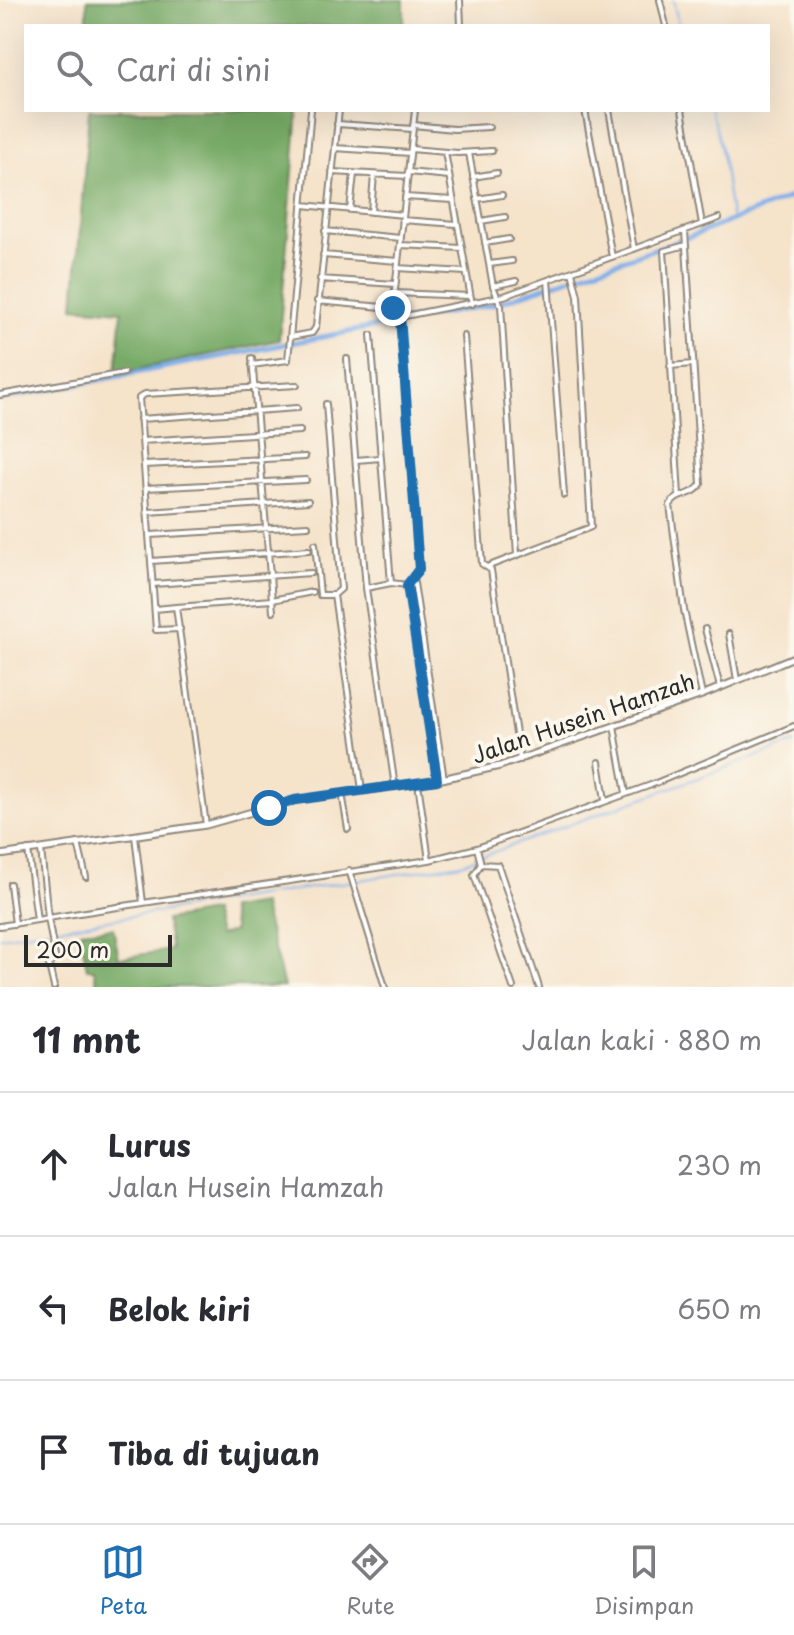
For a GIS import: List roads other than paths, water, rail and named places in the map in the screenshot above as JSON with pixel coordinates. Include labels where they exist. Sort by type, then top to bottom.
[{"type":"street","points":[[460,0],[461,24]]},
{"type":"street","points":[[660,0],[666,24]]},
{"type":"street","points":[[273,612],[252,362],[288,360],[311,112]]},
{"type":"street","points":[[290,339],[312,333],[339,112]]},
{"type":"street","points":[[407,585],[419,569],[400,317],[393,308],[415,112]]},
{"type":"street","points":[[585,112],[612,257]]},
{"type":"street","points":[[609,112],[634,249]]},
{"type":"street","points":[[682,112],[702,224]]},
{"type":"street","points":[[337,124],[461,129],[489,127]]},
{"type":"street","points":[[335,148],[469,153],[492,151]]},
{"type":"street","points":[[445,152],[472,304]]},
{"type":"street","points":[[469,153],[493,286],[501,306],[517,555]]},
{"type":"street","points":[[332,172],[449,176]]},
{"type":"street","points":[[473,177],[497,173]]},
{"type":"street","points":[[350,210],[354,174]]},
{"type":"street","points":[[371,212],[374,175]]},
{"type":"street","points":[[477,199],[502,195]]},
{"type":"street","points":[[405,197],[453,200]]},
{"type":"street","points":[[303,205],[457,224]]},
{"type":"street","points":[[481,221],[505,217]]},
{"type":"street","points":[[400,317],[498,298],[719,218]]},
{"type":"street","points":[[325,231],[401,238]]},
{"type":"street","points":[[685,232],[701,484],[698,489],[679,496],[670,505],[684,610],[702,695]]},
{"type":"street","points":[[485,243],[509,239]]},
{"type":"street","points":[[679,496],[664,251],[686,244]]},
{"type":"street","points":[[400,245],[462,248]]},
{"type":"street","points":[[323,255],[398,261]]},
{"type":"street","points":[[489,264],[512,261]]},
{"type":"street","points":[[397,268],[466,272]]},
{"type":"street","points":[[464,336],[482,564],[489,566],[576,535],[591,524],[576,280],[572,272]]},
{"type":"street","points":[[320,279],[395,284]]},
{"type":"street","points":[[493,286],[516,281]]},
{"type":"street","points":[[548,281],[564,495]]},
{"type":"street","points":[[394,293],[470,296]]},
{"type":"street","points":[[317,301],[393,308]]},
{"type":"street","points":[[371,335],[391,583]]},
{"type":"street","points":[[347,359],[366,588],[395,787]]},
{"type":"street","points":[[670,366],[693,364]]},
{"type":"street","points":[[0,395],[124,373]]},
{"type":"street","points":[[180,629],[157,632],[139,398],[143,394],[297,385]]},
{"type":"street","points":[[315,544],[320,595],[334,595],[341,589],[326,404]]},
{"type":"street","points":[[140,419],[297,408]]},
{"type":"street","points":[[142,441],[300,431]]},
{"type":"street","points":[[144,465],[305,457]]},
{"type":"street","points":[[356,460],[382,458]]},
{"type":"street","points":[[146,488],[306,480]]},
{"type":"street","points":[[148,512],[308,501]]},
{"type":"street","points":[[149,535],[308,526]]},
{"type":"street","points":[[151,561],[309,550]]},
{"type":"street","points":[[489,566],[520,760]]},
{"type":"street","points":[[153,584],[311,573]]},
{"type":"street","points":[[366,588],[391,583],[407,585]]},
{"type":"street","points":[[414,583],[428,723],[441,780]]},
{"type":"street","points":[[407,585],[414,599],[435,722],[441,780]]},
{"type":"street","points":[[155,609],[272,600],[312,592]]},
{"type":"street","points":[[334,595],[362,790]]},
{"type":"street","points":[[176,607],[206,825]]},
{"type":"street","points":[[705,629],[720,687]]},
{"type":"street","points":[[729,634],[737,680]]},
{"type":"street","name":"Jalan Husein Hamzah","points":[[0,855],[206,825],[295,800],[441,780],[520,760],[702,695],[794,657]]},
{"type":"street","points":[[428,723],[435,722]]},
{"type":"street","points":[[614,726],[626,793]]},
{"type":"street","points":[[0,926],[478,850],[794,726]]},
{"type":"street","points":[[599,762],[605,800]]},
{"type":"street","points":[[418,783],[429,860]]},
{"type":"street","points":[[342,793],[348,829]]},
{"type":"street","points":[[135,835],[143,903]]},
{"type":"street","points":[[78,843],[86,877]]},
{"type":"street","points":[[41,849],[55,957],[49,965],[54,987]]},
{"type":"street","points":[[28,850],[37,920]]},
{"type":"street","points":[[478,850],[481,863],[474,875],[513,987]]},
{"type":"street","points":[[481,863],[498,865],[539,987]]},
{"type":"street","points":[[350,872],[385,987]]},
{"type":"street","points":[[10,884],[15,924]]},
{"type":"street","points":[[36,908],[47,907]]},
{"type":"waterway","points":[[673,0],[679,24]]},
{"type":"waterway","points":[[711,112],[721,151],[732,221]]},
{"type":"waterway","points":[[0,399],[494,304],[692,236],[794,196]]},
{"type":"waterway","points":[[0,937],[461,864],[794,743]]}]
